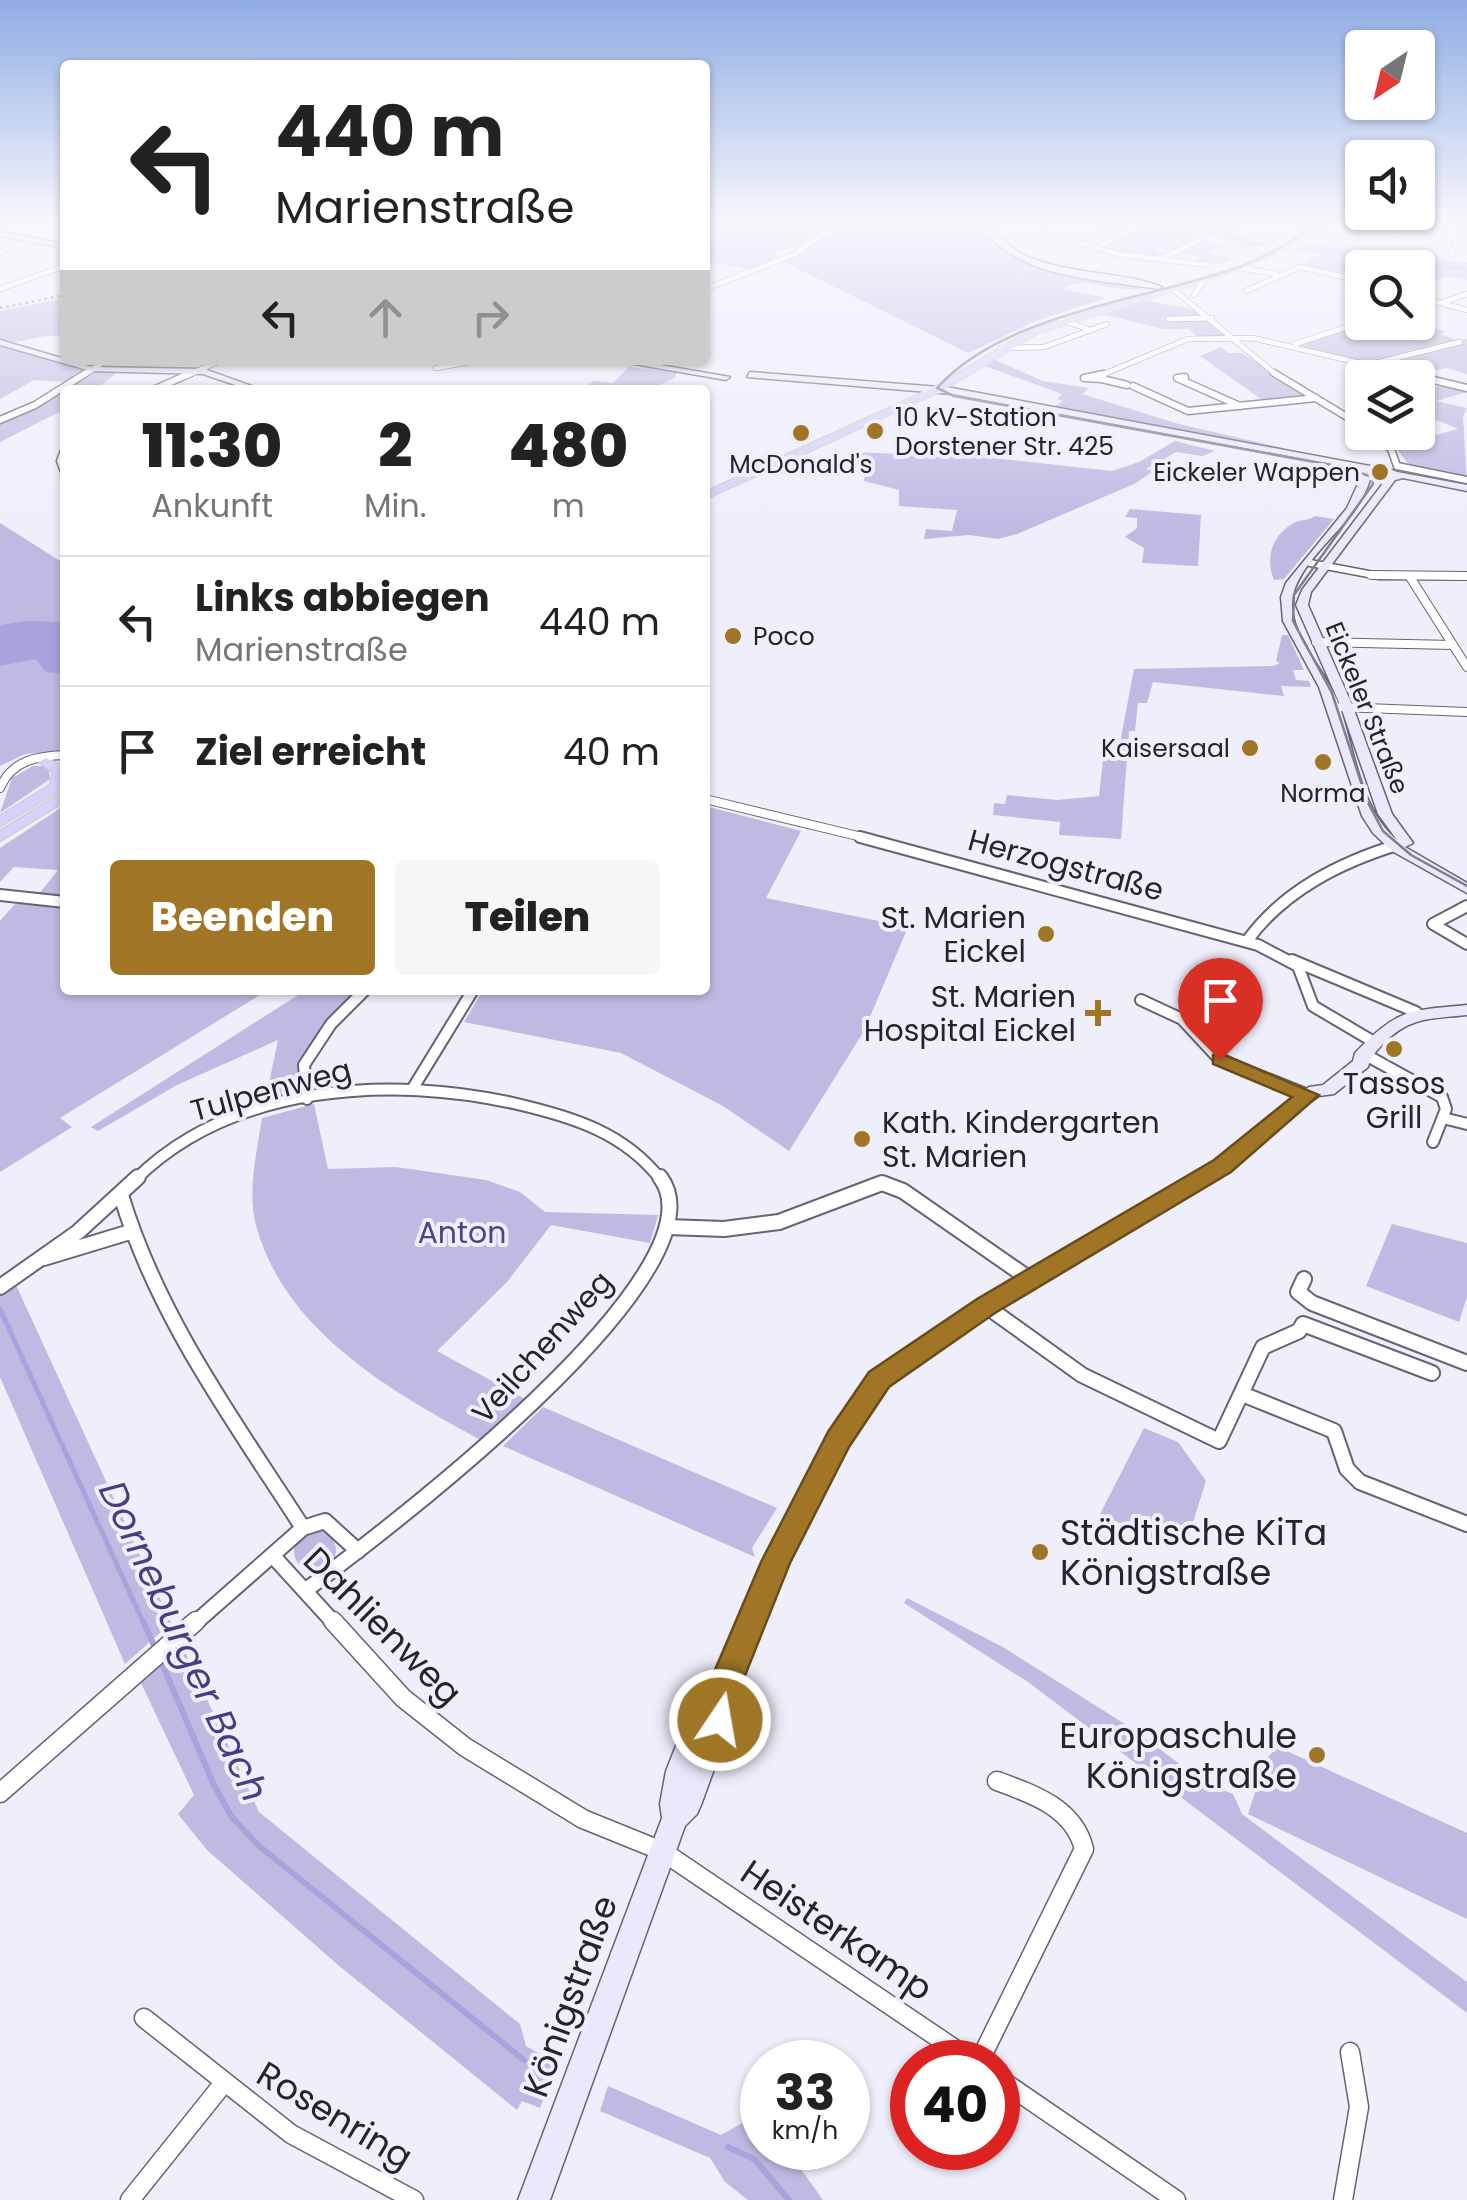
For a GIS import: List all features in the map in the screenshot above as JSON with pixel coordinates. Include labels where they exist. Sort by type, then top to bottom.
[{"type":"main road","points":[[925,390],[985,347],[1039,323]]},
{"type":"main road","points":[[710,491],[953,380],[1000,348],[1054,323]]},
{"type":"main road","points":[[46,762],[60,771]]},
{"type":"main road","points":[[0,822],[60,789]]},
{"type":"main road","points":[[0,837],[60,790]]},
{"type":"street","points":[[1068,323],[1088,329]]},
{"type":"street","points":[[1217,323],[1275,374],[1345,416]]},
{"type":"street","points":[[1000,348],[1046,349],[1108,324]]},
{"type":"street","points":[[1295,344],[1345,328]]},
{"type":"street","points":[[1316,398],[1188,411],[1103,376],[1181,341],[1233,338],[1295,344],[1353,360]]},
{"type":"street","points":[[0,342],[60,359]]},
{"type":"street","points":[[1385,360],[1460,342]]},
{"type":"street","points":[[80,365],[216,374],[246,385]]},
{"type":"street","points":[[65,385],[97,365]]},
{"type":"street","points":[[165,385],[210,365]]},
{"type":"street","points":[[436,368],[450,365]]},
{"type":"street","points":[[648,365],[706,374],[838,380],[979,396],[1214,444]]},
{"type":"street","points":[[1185,377],[1177,378],[1240,406]]},
{"type":"street","points":[[953,380],[959,388],[979,396]]},
{"type":"street","points":[[1435,380],[1467,388]]},
{"type":"street","points":[[0,420],[60,388]]},
{"type":"street","points":[[925,390],[1363,472],[1467,480]]},
{"type":"street","points":[[1391,450],[1394,473]]},
{"type":"street","name":"Eickeler Straße","points":[[1363,472],[1348,514],[1317,565],[1302,601],[1340,706],[1372,821],[1400,844]]},
{"type":"street","points":[[1394,473],[1467,488]]},
{"type":"street","name":"Eickeler Straße","points":[[1340,706],[1306,658],[1288,612],[1288,591],[1317,565],[1394,473]]},
{"type":"street","points":[[1317,565],[1410,577],[1467,576]]},
{"type":"street","points":[[1410,577],[1467,667]]},
{"type":"street","points":[[1316,642],[1453,645]]},
{"type":"street","points":[[1340,706],[1467,712]]},
{"type":"street","points":[[0,788],[5,775],[34,758],[60,758]]},
{"type":"street","points":[[17,767],[60,759]]},
{"type":"street","name":"Herzogstraße","points":[[710,799],[980,866],[1247,941],[1398,1000],[1416,1012]]},
{"type":"street","points":[[1400,844],[1467,878]]},
{"type":"street","points":[[1400,844],[1467,889]]},
{"type":"street","points":[[1247,941],[1266,912],[1286,897],[1400,844]]},
{"type":"street","points":[[0,896],[60,902]]},
{"type":"street","points":[[1467,906],[1433,924],[1467,944]]},
{"type":"street","points":[[1292,960],[1314,1006],[1366,1051],[1442,1098],[1446,1109],[1433,1142]]},
{"type":"street","points":[[1303,981],[1331,975]]},
{"type":"street","points":[[307,1100],[304,1064],[331,1024],[360,995]]},
{"type":"street","points":[[413,1088],[470,995]]},
{"type":"street","points":[[1142,1000],[1182,1019],[1209,1053],[1312,1093]]},
{"type":"street","points":[[1416,1012],[1467,1010]]},
{"type":"street","name":"Königstraße","points":[[534,2200],[674,1818],[688,1805],[720,1720],[720,1698],[776,1562],[863,1400],[893,1366],[1232,1160],[1312,1093],[1328,1090],[1362,1063],[1366,1051],[1394,1021],[1416,1012]]},
{"type":"street","name":"Tulpenweg","points":[[0,1286],[44,1258],[121,1195],[152,1160],[177,1144],[222,1124],[359,1089],[413,1088],[530,1106],[636,1148],[664,1181],[668,1226]]},
{"type":"street","points":[[1443,1118],[1467,1124]]},
{"type":"street","points":[[668,1226],[721,1231],[756,1227],[815,1212],[882,1183],[902,1191],[1031,1280]]},
{"type":"street","name":"Dahlienweg","points":[[121,1195],[130,1232],[194,1360],[303,1528]]},
{"type":"street","name":"Veilchenweg","points":[[306,1590],[461,1473],[570,1365],[631,1292],[668,1226]]},
{"type":"street","name":"Tulpenweg","points":[[44,1258],[130,1232]]},
{"type":"street","points":[[1304,1279],[1298,1292],[1312,1303],[1467,1363]]},
{"type":"street","points":[[986,1306],[1082,1375],[1219,1442],[1263,1347],[1299,1331],[1303,1324],[1432,1374]]},
{"type":"street","points":[[1242,1394],[1334,1431],[1342,1442],[1345,1466],[1360,1482],[1467,1524]]},
{"type":"street","points":[[0,1793],[177,1634],[303,1528],[325,1521],[358,1551]]},
{"type":"street","name":"Dahlienweg","points":[[272,1556],[391,1686],[465,1747],[582,1819],[662,1851]]},
{"type":"street","name":"Heisterkamp","points":[[988,2040],[1084,1849],[1075,1827],[1038,1795],[997,1780]]},
{"type":"street","name":"Heisterkamp","points":[[662,1851],[944,2040]]},
{"type":"street","name":"Rosenring","points":[[144,2018],[291,2134],[414,2200]]},
{"type":"street","points":[[1343,2200],[1362,2103],[1360,2080],[1350,2052]]},
{"type":"street","name":"Rosenring","points":[[130,2200],[223,2084]]},
{"type":"street","points":[[1020,2093],[1176,2200]]},
{"type":"green space","points":[[0,323],[60,323],[60,337],[0,342]]},
{"type":"green space","points":[[907,323],[1032,323],[968,353]]},
{"type":"green space","points":[[1137,323],[1210,323],[1228,337],[1199,338],[1188,329],[1162,329]]},
{"type":"green space","points":[[1345,328],[1345,340],[1435,340],[1435,329],[1458,341],[1467,339],[1467,374],[1446,368],[1435,370],[1435,360],[1355,360],[1295,344]]},
{"type":"green space","points":[[0,343],[83,370],[66,382],[34,380],[0,399]]},
{"type":"green space","points":[[1221,347],[1228,353],[1242,353],[1309,397],[1264,401],[1200,356]]},
{"type":"green space","points":[[991,358],[1043,381],[1089,388],[1082,394],[1179,424],[1283,448],[1281,452],[1053,407],[1063,401],[1057,399],[1062,394],[982,365]]},
{"type":"green space","points":[[629,367],[676,372],[676,377],[660,385],[588,385],[594,381],[613,383]]},
{"type":"green space","points":[[121,370],[102,385],[67,385],[91,372]]},
{"type":"green space","points":[[1448,386],[1467,392],[1436,401],[1467,408],[1463,416],[1467,484],[1409,473],[1408,464],[1398,450],[1435,450],[1435,435],[1458,429],[1435,420],[1435,387]]},
{"type":"green space","points":[[60,389],[60,412],[0,442],[0,421]]},
{"type":"green space","points":[[1175,441],[1215,451],[1202,456],[1176,452],[1146,469],[1154,471],[1134,484],[998,539],[969,535],[924,539],[926,529],[952,531],[957,510],[899,506],[899,490],[864,481],[865,460],[855,452],[994,458],[1112,471],[1139,462]]},
{"type":"green space","points":[[1130,509],[1201,515],[1198,566],[1142,563],[1144,548],[1125,537],[1137,528],[1137,518],[1125,517]]},
{"type":"green space","points":[[1315,516],[1334,519],[1284,579],[1274,580],[1270,556],[1275,541],[1292,524]]},
{"type":"green space","points":[[0,523],[60,561],[60,751],[25,754],[0,766]]},
{"type":"green space","points":[[1282,635],[1288,635],[1304,670],[1293,670],[1296,680],[1309,681],[1311,687],[1281,686],[1284,696],[1153,682],[1147,703],[1138,703],[1135,731],[1129,731],[1121,839],[1059,835],[1060,822],[993,815],[994,803],[1005,804],[1007,795],[1057,800],[1099,796],[1105,742],[1120,743],[1134,669],[1273,666],[1280,663],[1276,661]]},
{"type":"green space","points":[[33,766],[49,766],[50,779],[0,813],[12,778]]},
{"type":"green space","points":[[710,807],[801,831],[766,898],[908,927],[864,1031],[789,1151],[723,1106],[621,1053],[464,1022],[480,995],[710,995]]},
{"type":"green space","points":[[60,808],[60,897],[39,894],[58,870],[14,867],[0,882],[0,848]]},
{"type":"green space","points":[[26,901],[60,904],[60,995],[260,995],[60,1118],[72,1127],[0,1172],[0,921],[15,904]]},
{"type":"green space","points":[[298,995],[354,995],[326,1023],[308,1049],[299,1078],[299,1094],[264,1107],[278,1040],[177,1085],[98,1131],[91,1127]]},
{"type":"green space","name":"Anton","points":[[314,1104],[328,1169],[396,1167],[486,1180],[520,1192],[545,1212],[658,1215],[650,1243],[551,1225],[507,1282],[437,1351],[525,1399],[483,1441],[413,1402],[346,1355],[291,1297],[270,1263],[256,1225],[252,1199],[262,1118]]},
{"type":"green space","points":[[1392,1224],[1467,1243],[1467,1297],[1459,1322],[1366,1286]]},
{"type":"green space","points":[[16,1285],[171,1623],[125,1664],[0,1377],[0,1296]]},
{"type":"green space","points":[[543,1407],[777,1508],[752,1548],[755,1557],[503,1446]]},
{"type":"green space","points":[[1144,1428],[1178,1442],[1206,1481],[1188,1538],[1178,1534],[1172,1548],[1100,1514]]},
{"type":"green space","points":[[315,1530],[330,1536],[336,1551],[330,1566],[315,1572],[300,1566],[294,1551],[300,1536]]},
{"type":"green space","points":[[907,1598],[1003,1647],[1128,1726],[1207,1784],[1233,1794],[1242,1814],[1467,1982],[1467,2013],[1028,1682],[904,1603]]},
{"type":"green space","points":[[182,1645],[259,1812],[520,2024],[526,2046],[557,2064],[540,2108],[522,2101],[517,2110],[338,1965],[207,1850],[178,1814],[194,1795],[141,1683]]},
{"type":"green space","points":[[1278,1747],[1467,1833],[1467,1919],[1248,1814],[1266,1759]]},
{"type":"green space","points":[[608,2086],[721,2135],[740,2124],[740,2170],[802,2170],[823,2200],[748,2200],[725,2182],[710,2158],[600,2111]]},
{"type":"shaded area","points":[[60,622],[60,673],[46,672],[36,659],[0,666],[0,625]]},
{"type":"waterway","name":"Dorneburger Bach","points":[[0,1309],[144,1624]]},
{"type":"waterway","name":"Dorneburger Bach","points":[[143,1621],[156,1650]]},
{"type":"waterway","name":"Dorneburger Bach","points":[[160,1659],[231,1816],[259,1846],[524,2060]]},
{"type":"waterway","name":"Dorneburger Bach","points":[[728,2147],[754,2159],[789,2200]]},
{"type":"tram line","points":[[1046,323],[966,362],[937,388],[954,396],[1347,468],[1372,477],[1373,484],[1294,595],[1293,621],[1332,693],[1367,801],[1383,831],[1411,855],[1467,886]]},
{"type":"place","name":"10 kV-Station Dorstener Str. 425","points":[[875,431]]},
{"type":"place","name":"McDonald's","points":[[801,433]]},
{"type":"place","name":"Eickeler Wappen","points":[[1380,472]]},
{"type":"place","name":"Poco","points":[[733,636]]},
{"type":"place","name":"Kaisersaal","points":[[1250,748]]},
{"type":"place","name":"Norma","points":[[1323,762]]},
{"type":"place","name":"St. Marien Eickel","points":[[1046,934]]},
{"type":"place","name":"St. Marien Hospital Eickel","points":[[1098,1013]]},
{"type":"place","name":"Tassos Grill","points":[[1394,1049]]},
{"type":"place","name":"Kath. Kindergarten St. Marien","points":[[862,1139]]},
{"type":"place","name":"Städtische KiTa Königstraße","points":[[1040,1552]]},
{"type":"place","name":"Europaschule Königstraße","points":[[1317,1755]]},
{"type":"route","points":[[720,1720],[720,1698],[776,1562],[838,1440],[879,1379],[986,1306],[1223,1166],[1308,1095],[1220,1060]]}]
